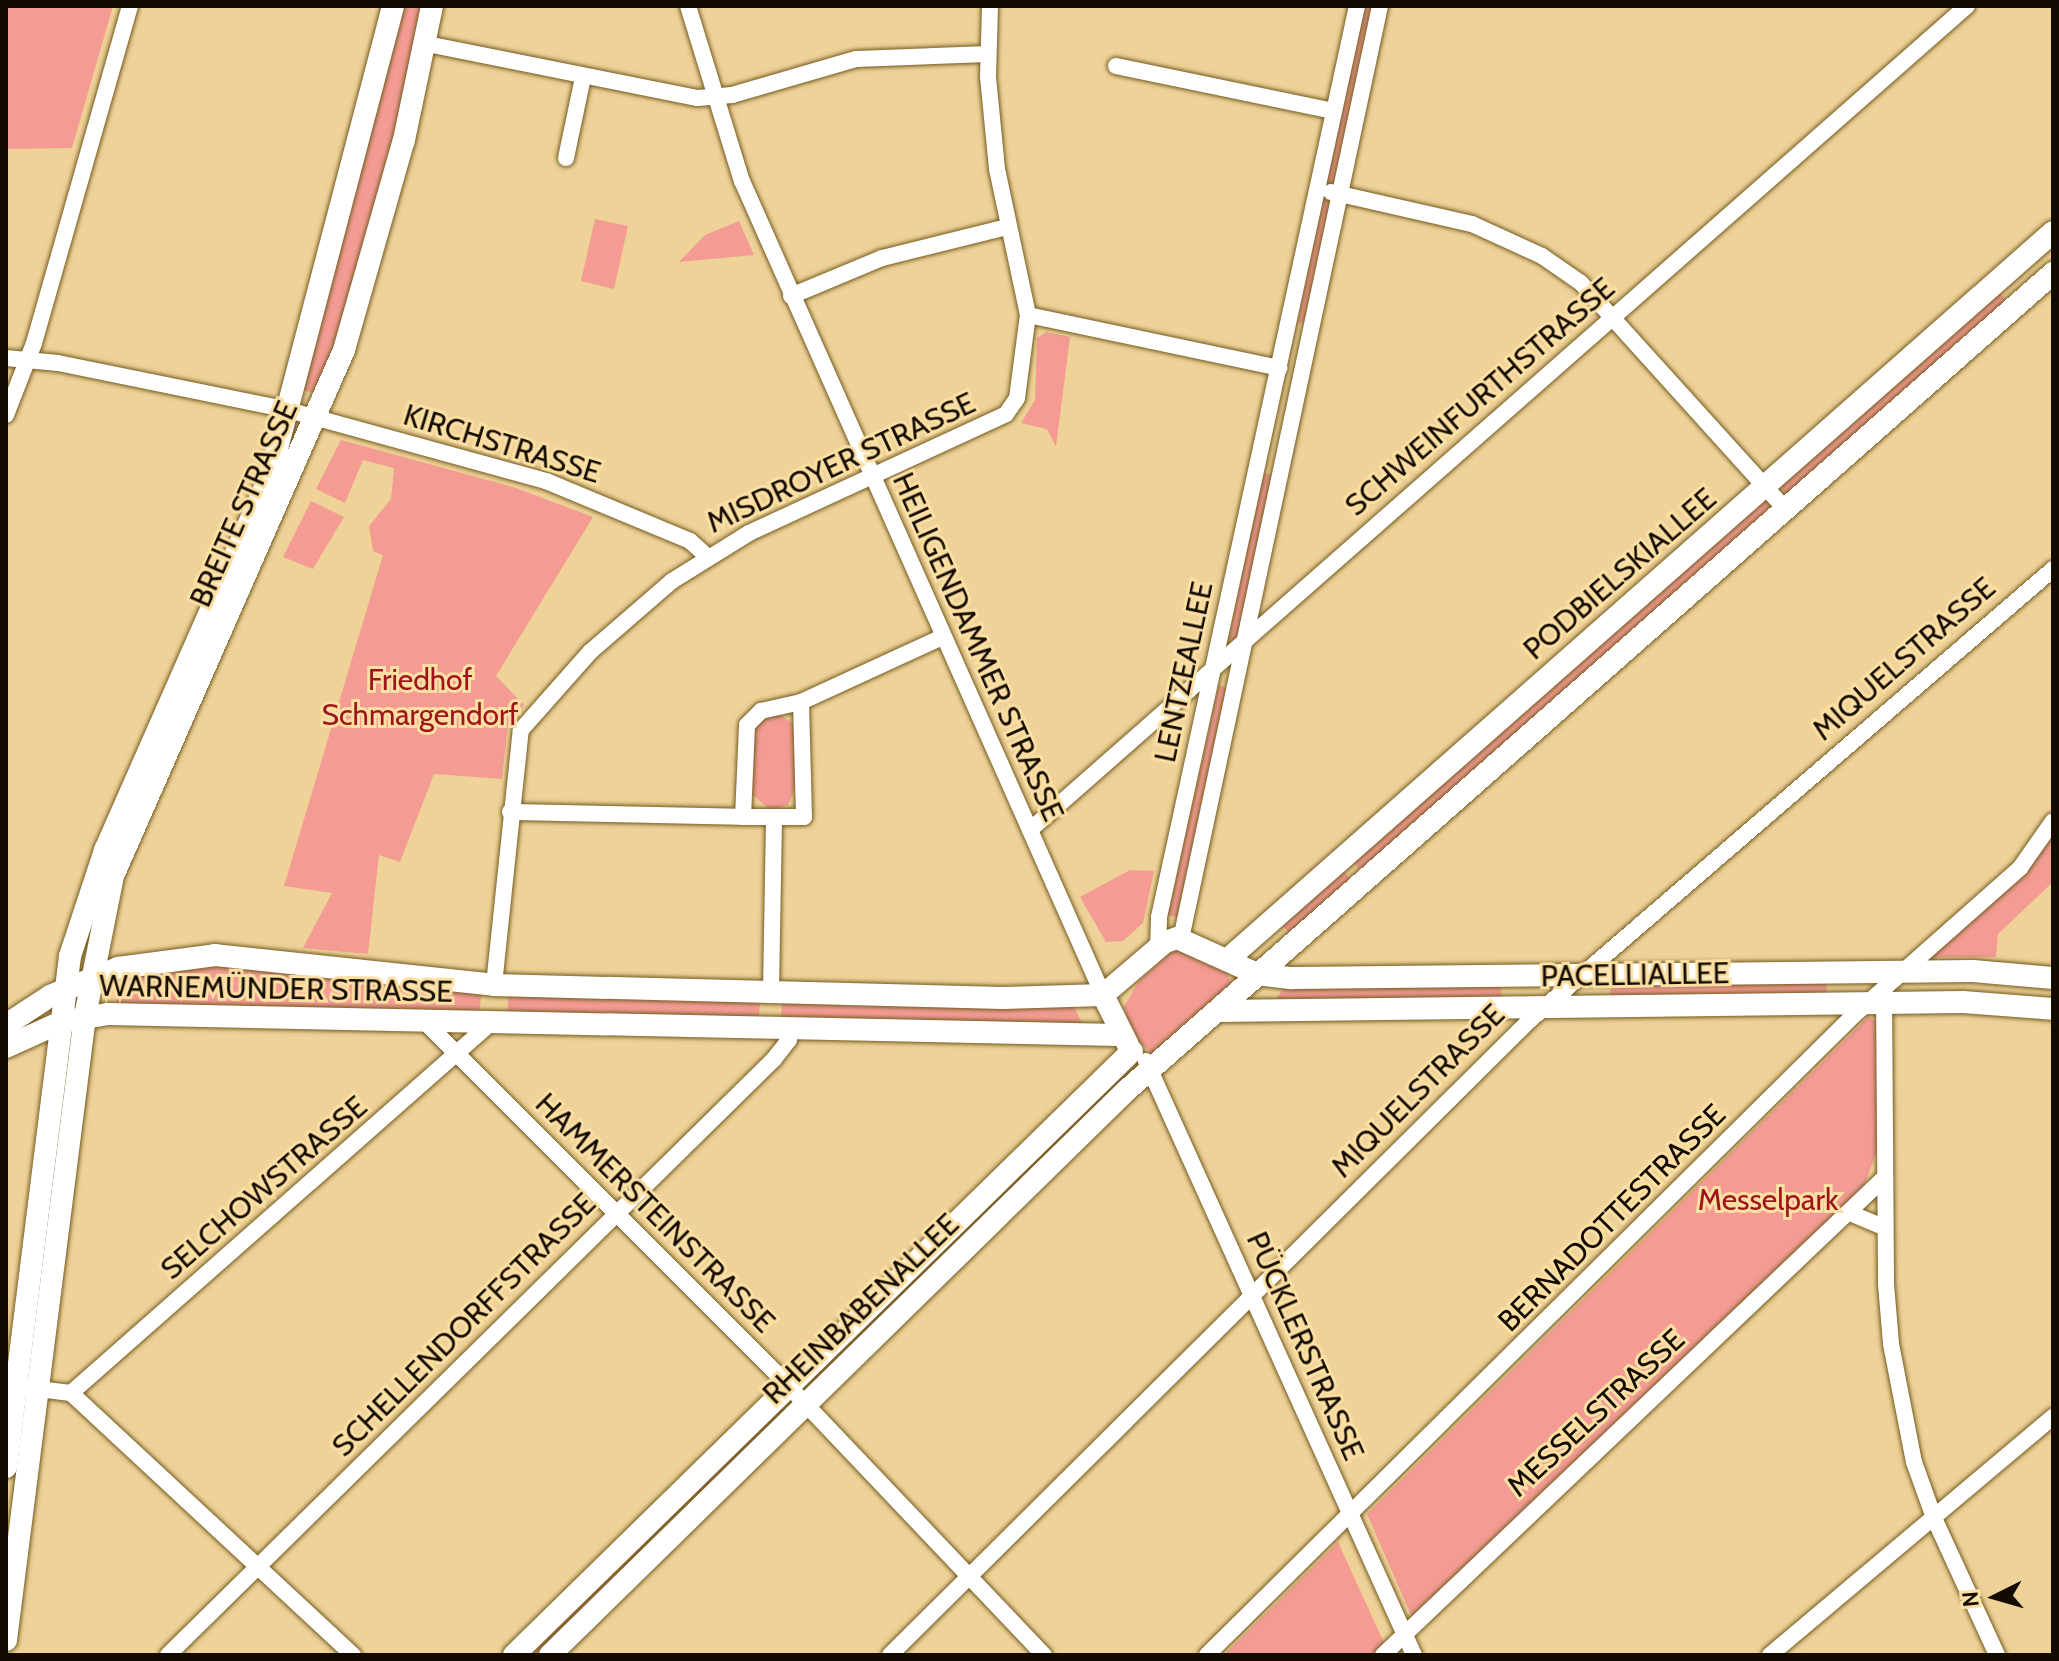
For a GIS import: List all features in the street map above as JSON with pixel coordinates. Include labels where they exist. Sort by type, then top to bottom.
[{"type":"street","points":[[6,415],[29,360],[130,6]]},
{"type":"street","name":"BREITE STRASSE","points":[[38,1389],[65,989],[105,850],[253,519],[288,410],[393,6]]},
{"type":"street","name":"BREITE STRASSE","points":[[38,1389],[85,1016],[121,852],[316,417],[362,294],[427,44],[432,6]]},
{"type":"street","name":"HEILIGENDAMMER STRASSE","points":[[688,6],[742,181],[870,476],[1103,995]]},
{"type":"street","points":[[990,6],[988,54],[992,134],[1007,227],[1028,315],[1279,368]]},
{"type":"street","name":"LENTZEALLEE","points":[[1158,948],[1159,917],[1357,6]]},
{"type":"street","name":"LENTZEALLEE","points":[[1181,939],[1241,644],[1380,6]]},
{"type":"street","name":"SCHWEINFURTHSTRASSE","points":[[1030,830],[1967,6]]},
{"type":"street","points":[[427,44],[679,97],[716,97],[856,59],[988,54]]},
{"type":"street","points":[[1116,66],[1333,111]]},
{"type":"street","points":[[566,158],[583,77]]},
{"type":"street","points":[[1317,189],[1442,215],[1507,238],[1581,283],[1616,316],[1785,509]]},
{"type":"street","points":[[791,296],[893,254],[1007,227]]},
{"type":"street","name":"PODBIELSKIALLEE","points":[[1227,960],[2053,232]]},
{"type":"street","name":"PODBIELSKIALLEE","points":[[1218,1011],[2053,273]]},
{"type":"street","points":[[2000,279],[2019,302]]},
{"type":"street","name":"MISDROYER STRASSE","points":[[494,985],[521,730],[626,618],[708,557],[870,476],[1006,414],[1017,398],[1028,315]]},
{"type":"street","points":[[1288,325],[1310,330]]},
{"type":"street","name":"KIRCHSTRASSE","points":[[6,358],[288,410],[546,481],[690,541],[708,557]]},
{"type":"street","points":[[1270,409],[1291,413]]},
{"type":"street","name":"MIQUELSTRASSE","points":[[890,1655],[1545,1006],[2053,569]]},
{"type":"street","points":[[743,817],[747,725],[761,711],[801,702],[942,637]]},
{"type":"street","points":[[510,812],[804,817],[801,702]]},
{"type":"street","points":[[774,817],[771,991],[780,1029]]},
{"type":"street","name":"BERNADOTTESTRASSE","points":[[1207,1655],[1884,991],[2020,868],[2053,821]]},
{"type":"street","points":[[1340,861],[1359,884]]},
{"type":"street","points":[[1142,1056],[1103,995],[1158,948],[1181,939],[1257,974]]},
{"type":"street","name":"WARNEMÜNDER STRASSE","points":[[6,1025],[65,989],[93,977],[141,963],[215,955],[494,985],[1103,995]]},
{"type":"street","points":[[2016,1004],[2018,973]]},
{"type":"street","name":"PACELLIALLEE","points":[[1218,1011],[1545,1006],[1884,991],[2018,973],[2053,978]]},
{"type":"street","name":"PACELLIALLEE","points":[[1257,974],[1577,977],[1884,991],[2053,1009]]},
{"type":"street","name":"WARNEMÜNDER STRASSE","points":[[492,1022],[494,985]]},
{"type":"street","points":[[1884,991],[1884,1178],[1891,1344],[1914,1462],[1934,1518],[1997,1655]]},
{"type":"street","points":[[2053,998],[2053,1009]]},
{"type":"street","name":"RHEINBABENALLEE","points":[[550,1655],[799,1396],[1142,1056],[1218,1011]]},
{"type":"street","name":"WARNEMÜNDER STRASSE","points":[[6,1047],[61,1022],[85,1016],[780,1029],[1142,1056]]},
{"type":"street","name":"HAMMERSTEINSTRASSE","points":[[423,1020],[799,1396],[1044,1655]]},
{"type":"street","name":"SELCHOWSTRASSE","points":[[38,1389],[457,1056],[492,1022]]},
{"type":"street","name":"SCHELLENDORFFSTRASSE","points":[[168,1655],[774,1059],[789,1040],[780,1029]]},
{"type":"street","name":"PÜCKLERSTRASSE","points":[[1142,1056],[1414,1655]]},
{"type":"street","name":"MESSELSTRASSE","points":[[1383,1655],[1884,1178]]},
{"type":"street","points":[[1850,1213],[1885,1228]]},
{"type":"street","points":[[6,1467],[38,1389]]},
{"type":"street","points":[[38,1389],[258,1567],[353,1655]]},
{"type":"street","points":[[6,1640],[38,1389]]},
{"type":"street","name":"RHEINBABENALLEE","points":[[514,1655],[799,1396]]},
{"type":"street","points":[[1770,1655],[2053,1417]]},
{"type":"green space","points":[[6,6],[113,6],[72,148],[6,149]]},
{"type":"green space","points":[[402,6],[423,6],[416,54],[345,323],[318,394],[302,390]]},
{"type":"green space","points":[[1363,6],[1373,6],[1333,184],[1325,183]]},
{"type":"green space","points":[[1323,198],[1330,201],[1304,322],[1298,323]]},
{"type":"green space","points":[[595,219],[628,226],[614,289],[581,281]]},
{"type":"green space","points":[[739,221],[754,255],[679,262],[705,235]]},
{"type":"green space","points":[[1997,290],[2008,302],[1788,496],[1778,483]]},
{"type":"green space","points":[[1046,332],[1070,337],[1056,447],[1047,429],[1021,423],[1035,400],[1037,338]]},
{"type":"green space","name":"Friedhof Schmargendorf","points":[[341,440],[516,488],[593,517],[496,676],[524,705],[508,725],[502,779],[434,774],[400,862],[379,855],[368,954],[303,948],[332,893],[284,886],[383,555],[373,551],[369,526],[391,499],[394,468],[363,460],[345,503],[316,489]]},
{"type":"green space","points":[[1262,473],[1272,475],[1237,639],[1229,639]]},
{"type":"green space","points":[[1763,497],[1773,508],[1362,872],[1352,861]]},
{"type":"green space","points":[[311,501],[344,517],[313,569],[283,557]]},
{"type":"green space","points":[[1219,685],[1226,688],[1177,917],[1168,915]]},
{"type":"green space","points":[[775,712],[796,725],[796,787],[788,805],[770,810],[752,794],[751,729]]},
{"type":"green space","points":[[2053,835],[2053,882],[1998,934],[1996,957],[1926,957],[2018,879]]},
{"type":"green space","points":[[1342,869],[1351,880],[1291,935],[1279,922]]},
{"type":"green space","points":[[1130,870],[1154,871],[1143,923],[1123,941],[1106,942],[1080,897]]},
{"type":"green space","points":[[1176,948],[1226,972],[1231,983],[1158,1053],[1152,1053],[1133,1037],[1124,1007],[1138,982]]},
{"type":"green space","points":[[221,963],[482,991],[479,1014],[115,1007],[121,977]]},
{"type":"green space","points":[[1826,980],[1827,996],[1610,999],[1611,982]]},
{"type":"green space","points":[[1501,984],[1501,1000],[1274,1002],[1285,986]]},
{"type":"green space","points":[[509,991],[760,997],[759,1022],[507,1015]]},
{"type":"green space","points":[[782,999],[1073,1005],[1085,1029],[781,1022]]},
{"type":"green space","name":"Messelpark","points":[[1868,1017],[1878,1021],[1878,1148],[1862,1192],[1412,1617],[1367,1514]]},
{"type":"green space","points":[[1117,1075],[1124,1085],[817,1386],[808,1377]]},
{"type":"green space","points":[[780,1405],[790,1414],[543,1655],[522,1655]]},
{"type":"green space","points":[[1338,1542],[1385,1645],[1375,1655],[1224,1655]]}]
